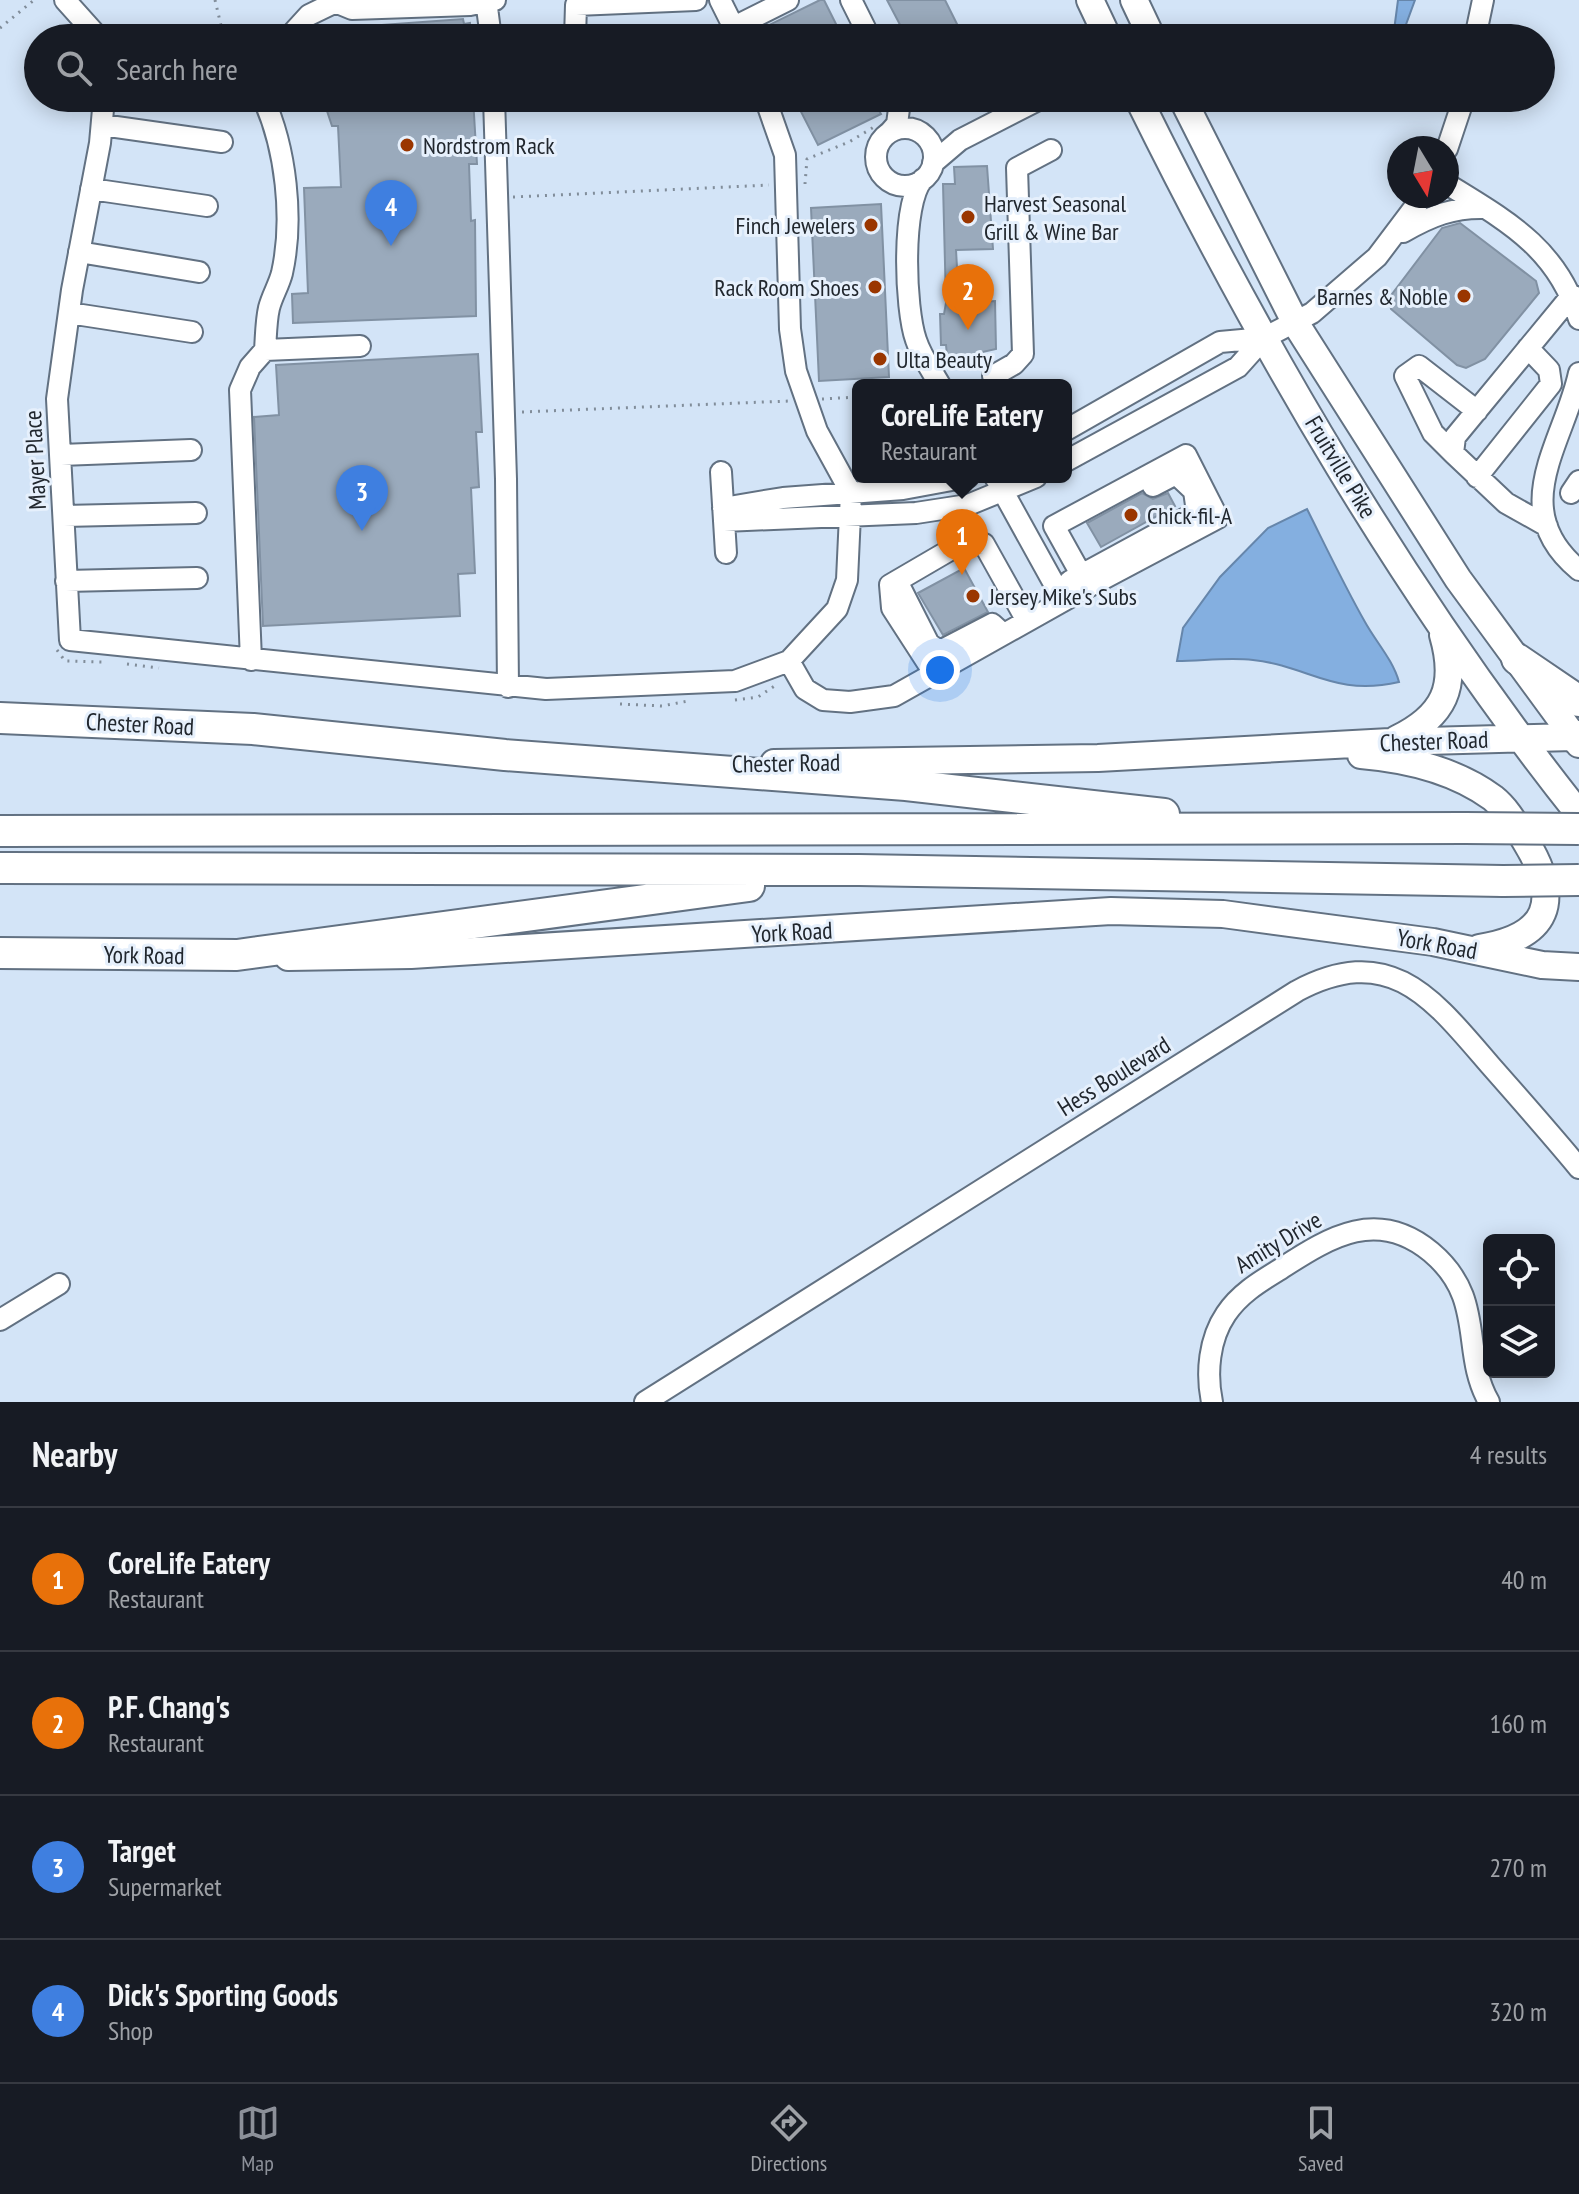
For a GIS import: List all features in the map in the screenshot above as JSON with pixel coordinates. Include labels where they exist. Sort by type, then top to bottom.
[{"type":"highway","points":[[1517,659],[1579,701]]},
{"type":"highway","name":"Chester Road","points":[[0,718],[253,729],[637,766]]},
{"type":"highway","points":[[0,729],[50,720]]},
{"type":"highway","points":[[637,766],[906,785],[1120,808],[1277,830]]},
{"type":"highway","points":[[0,831],[1579,829]]},
{"type":"highway","points":[[0,868],[859,870],[1579,880]]},
{"type":"highway","points":[[237,955],[859,870]]},
{"type":"highway","name":"York Road","points":[[0,953],[237,955]]},
{"type":"main road","points":[[1134,0],[1145,24]]},
{"type":"main road","name":"Fruitville Pike","points":[[1145,112],[1264,338],[1372,519],[1520,740],[1579,814]]},
{"type":"main road","name":"Fruitville Pike","points":[[1189,112],[1296,324],[1427,534],[1577,739]]},
{"type":"main road","points":[[1390,742],[1425,725],[1440,706],[1449,683],[1448,651],[1439,620]]},
{"type":"main road","name":"Chester Road","points":[[637,766],[1098,758],[1390,742],[1577,739]]},
{"type":"main road","points":[[1284,747],[1373,756],[1436,768],[1469,783],[1507,811],[1540,865],[1547,899],[1539,921],[1511,943],[1468,949]]},
{"type":"main road","name":"York Road","points":[[237,955],[345,959],[1111,911],[1223,914],[1468,949],[1542,965],[1579,967]]},
{"type":"street","points":[[65,0],[81,24]]},
{"type":"street","points":[[575,24],[576,5],[696,0]]},
{"type":"street","points":[[720,0],[732,24]]},
{"type":"street","points":[[751,24],[788,0]]},
{"type":"street","points":[[851,0],[863,24]]},
{"type":"street","points":[[1478,24],[1483,0]]},
{"type":"street","points":[[301,24],[309,15],[337,1],[352,9],[489,1],[490,24]]},
{"type":"street","name":"Mayer Place","points":[[103,112],[57,399],[70,640],[251,660]]},
{"type":"street","points":[[269,112],[285,186],[286,247],[282,276],[269,308],[265,350],[250,367],[240,390],[251,660],[546,689],[735,681],[789,661],[837,609],[847,580],[851,493],[817,431],[796,371],[790,329],[785,155],[770,112]]},
{"type":"street","points":[[494,112],[504,413],[508,687]]},
{"type":"street","points":[[898,112],[896,126],[878,145],[876,154],[880,172],[900,189],[909,217]]},
{"type":"street","points":[[894,184],[909,185],[929,162],[960,140],[1015,112]]},
{"type":"street","points":[[1451,136],[1459,112]]},
{"type":"street","points":[[102,125],[222,142]]},
{"type":"street","points":[[896,126],[929,162]]},
{"type":"street","points":[[993,376],[1014,364],[1023,354],[1017,168],[1051,150]]},
{"type":"street","points":[[929,162],[913,193],[909,217],[911,314],[916,341],[937,379]]},
{"type":"street","points":[[91,189],[207,206]]},
{"type":"street","points":[[1459,192],[1510,223],[1545,254],[1572,295],[1579,319]]},
{"type":"street","points":[[1394,237],[1433,215],[1460,207],[1485,208]]},
{"type":"street","points":[[1072,427],[1220,342],[1264,338],[1296,324],[1339,292],[1394,237],[1415,208]]},
{"type":"street","points":[[79,252],[199,272]]},
{"type":"street","points":[[1453,453],[1455,437],[1572,295]]},
{"type":"street","points":[[69,313],[192,332]]},
{"type":"street","points":[[1072,458],[1238,367],[1264,338]]},
{"type":"street","points":[[265,350],[360,346]]},
{"type":"street","points":[[1477,477],[1551,384],[1549,370],[1528,348]]},
{"type":"street","points":[[1477,411],[1419,366],[1405,376],[1433,433],[1506,503],[1547,526]]},
{"type":"street","points":[[1579,373],[1543,480],[1547,526],[1566,557],[1579,570]]},
{"type":"street","points":[[61,455],[191,450]]},
{"type":"street","points":[[789,661],[805,689],[823,700],[850,702],[894,696],[1027,621],[1060,594],[1218,518],[1186,455],[1029,539]]},
{"type":"street","points":[[721,472],[726,553]]},
{"type":"street","points":[[724,514],[936,483]]},
{"type":"street","points":[[724,514],[916,513],[968,505],[999,485],[1060,594]]},
{"type":"street","points":[[64,516],[196,513]]},
{"type":"street","points":[[1054,526],[1085,581]]},
{"type":"street","points":[[934,673],[892,608],[890,585],[962,543],[984,544],[1027,621]]},
{"type":"street","points":[[66,581],[197,578]]},
{"type":"street","points":[[897,581],[929,644],[940,651],[992,624],[1003,634]]},
{"type":"street","name":"Hess Boulevard","points":[[645,1402],[1297,991],[1329,976],[1348,972],[1384,974],[1424,992],[1579,1168]]},
{"type":"street","name":"Amity Drive","points":[[1212,1402],[1208,1369],[1213,1342],[1225,1315],[1240,1297],[1319,1244],[1362,1229],[1409,1238],[1429,1250],[1451,1272],[1472,1322],[1481,1382],[1489,1402]]},
{"type":"street","points":[[0,1320],[59,1284]]},
{"type":"path","points":[[0,28],[34,0]]},
{"type":"path","points":[[215,0],[221,24]]},
{"type":"path","points":[[805,184],[807,159],[896,126]]},
{"type":"path","points":[[497,197],[772,185]]},
{"type":"path","points":[[815,399],[852,397]]},
{"type":"path","points":[[504,413],[789,401]]},
{"type":"water","points":[[1398,0],[1415,0],[1406,24],[1395,24]]},
{"type":"water","points":[[1307,509],[1399,682],[1357,686],[1253,660],[1177,661],[1183,628],[1220,577],[1268,528]]},
{"type":"building","points":[[824,0],[836,24],[771,24]]},
{"type":"building","points":[[887,0],[945,0],[957,24],[900,24]]},
{"type":"building","points":[[463,19],[464,24],[395,24]]},
{"type":"building","points":[[327,112],[474,112],[477,164],[469,164],[471,221],[475,220],[476,316],[293,323],[292,294],[308,293],[304,188],[341,187],[338,126],[332,126]]},
{"type":"building","points":[[801,112],[881,114],[818,145]]},
{"type":"building","points":[[987,166],[993,249],[956,250],[959,303],[995,301],[996,349],[978,353],[978,358],[956,359],[956,355],[947,355],[946,345],[941,345],[940,314],[944,314],[946,303],[943,184],[955,184],[954,167]]},
{"type":"building","points":[[881,204],[889,377],[819,381],[811,208]]},
{"type":"building","name":"Barnes & Noble","points":[[1460,223],[1536,281],[1539,293],[1485,359],[1466,368],[1457,365],[1391,309],[1389,298],[1442,228]]},
{"type":"building","points":[[478,354],[482,432],[476,432],[479,487],[471,488],[475,573],[458,574],[460,616],[263,626],[254,417],[279,415],[276,365]]},
{"type":"building","name":"Chick-fil-A","points":[[1142,493],[1153,499],[1168,493],[1175,506],[1101,547],[1087,523]]},
{"type":"building","points":[[964,568],[988,612],[943,635],[918,593]]},
{"type":"place","name":"Nordstrom Rack","points":[[407,145]]},
{"type":"place","name":"Harvest Seasonal Grill & Wine Bar","points":[[968,217]]},
{"type":"place","name":"Finch Jewelers","points":[[871,225]]},
{"type":"place","name":"Dick's Sporting Goods","points":[[391,246]]},
{"type":"place","name":"Rack Room Shoes","points":[[875,287]]},
{"type":"place","name":"Barnes & Noble","points":[[1464,296]]},
{"type":"place","name":"P.F. Chang's","points":[[968,330]]},
{"type":"place","name":"Ulta Beauty","points":[[880,359]]},
{"type":"place","name":"Chick-fil-A","points":[[1131,515]]},
{"type":"place","name":"Target","points":[[362,531]]},
{"type":"place","name":"CoreLife Eatery","points":[[962,575]]},
{"type":"place","name":"Jersey Mike's Subs","points":[[973,596]]}]
